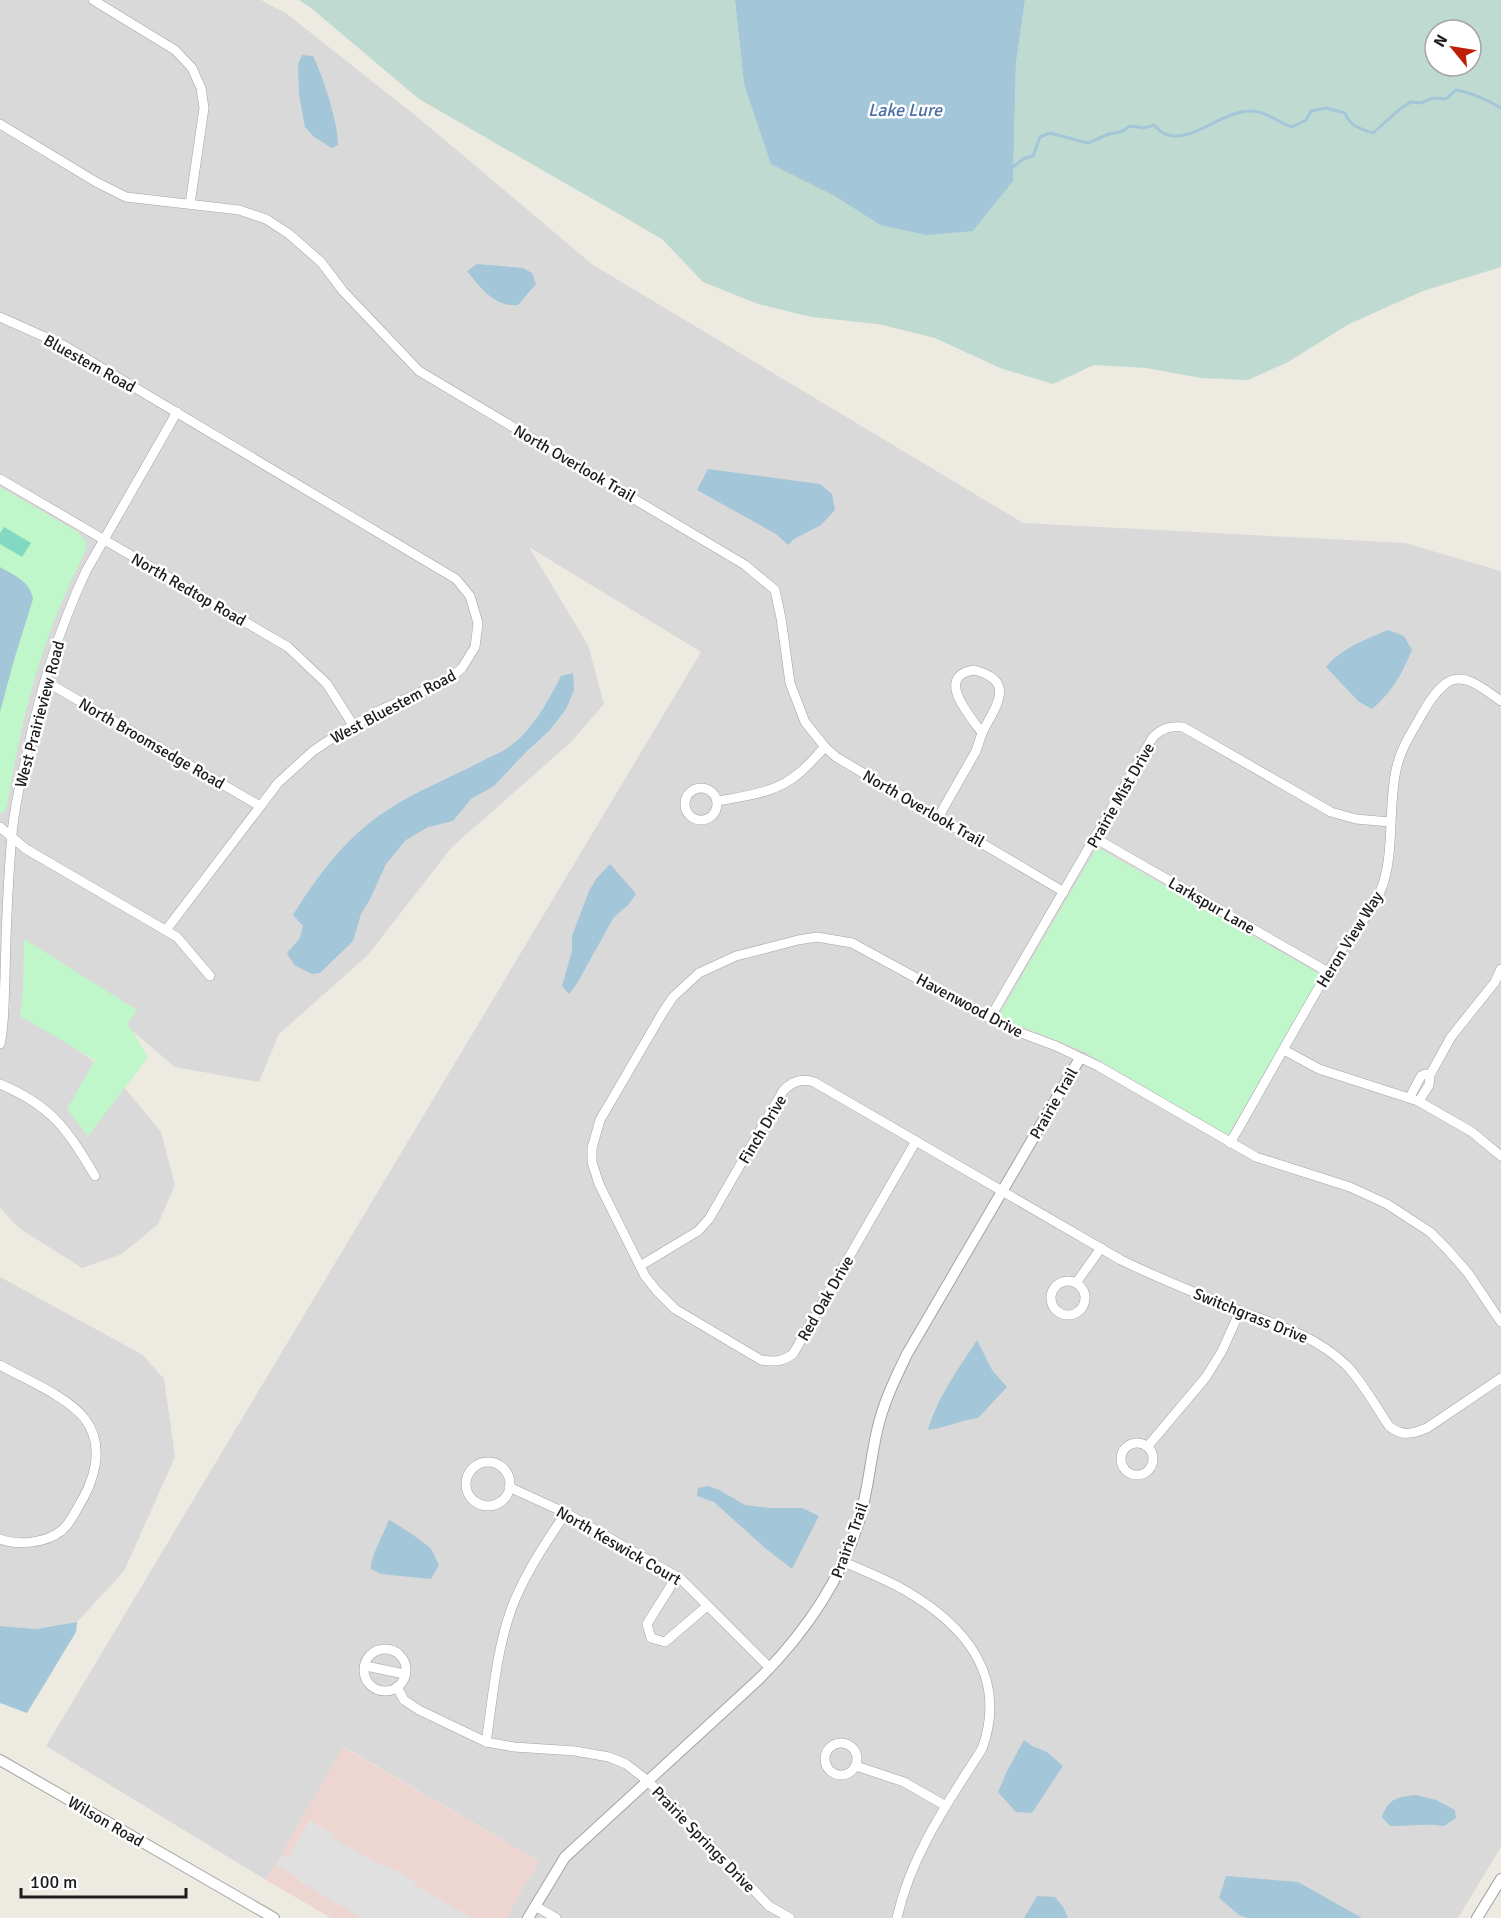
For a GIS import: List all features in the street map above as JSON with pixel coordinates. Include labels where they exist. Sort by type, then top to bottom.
[{"type":"street","points":[[93,0],[175,50],[192,68],[201,88],[204,108],[190,204]]},
{"type":"street","name":"North Overlook Trail","points":[[0,124],[96,182],[126,197],[239,210],[266,219],[289,234],[321,262],[343,291],[419,370],[745,565],[775,590],[790,683],[805,722],[836,757],[1064,892]]},
{"type":"street","name":"Bluestem Road","points":[[0,317],[65,346],[177,412]]},
{"type":"street","name":"West Prairieview Road","points":[[0,1044],[4,1024],[2,975],[16,800],[45,681],[74,595],[103,539],[177,412]]},
{"type":"street","name":"West Bluestem Road","points":[[166,930],[278,783],[313,751],[353,725],[378,711],[448,680],[462,668],[470,657],[478,638],[478,623],[470,596],[456,579],[177,412]]},
{"type":"street","name":"North Redtop Road","points":[[0,479],[288,647],[327,684],[353,725]]},
{"type":"street","points":[[939,816],[976,751],[1000,691],[998,681],[987,673],[976,670],[962,672],[957,677],[955,688],[982,733]]},
{"type":"street","name":"Heron View Way","points":[[1230,1143],[1328,972],[1369,913],[1380,893],[1386,873],[1397,765],[1403,747],[1433,695],[1455,678],[1467,680],[1501,701]]},
{"type":"street","name":"North Broomsedge Road","points":[[45,681],[260,806]]},
{"type":"street","name":"Prairie Mist Drive","points":[[990,1018],[1153,737],[1162,729],[1170,726],[1182,727],[1331,812],[1356,819],[1390,822]]},
{"type":"street","points":[[718,801],[747,796],[780,786],[798,775],[825,747]]},
{"type":"street","points":[[0,827],[26,849],[177,937],[210,976]]},
{"type":"street","name":"Larkspur Lane","points":[[1095,838],[1328,972]]},
{"type":"street","name":"Havenwood Drive","points":[[640,1266],[599,1184],[592,1162],[594,1135],[600,1120],[673,997],[699,973],[736,956],[818,937],[852,943],[869,950],[1008,1029],[1056,1046],[1098,1066],[1256,1157],[1350,1187],[1387,1204],[1430,1232],[1447,1249],[1468,1273],[1501,1322]]},
{"type":"street","points":[[1419,1101],[1451,1037],[1495,982],[1501,969]]},
{"type":"street","points":[[1284,1050],[1319,1069],[1419,1101],[1472,1132],[1501,1156]]},
{"type":"street","name":"Prairie Trail","points":[[528,1918],[565,1857],[770,1668],[818,1610],[843,1562],[859,1520],[885,1400],[907,1354],[1080,1058]]},
{"type":"street","points":[[1410,1097],[1421,1076],[1430,1075]]},
{"type":"street","name":"Finch Drive","points":[[640,1266],[698,1231],[709,1219],[783,1091],[798,1081],[814,1082],[1002,1191]]},
{"type":"street","points":[[0,1084],[30,1099],[54,1116],[78,1147],[95,1176]]},
{"type":"street","name":"Red Oak Drive","points":[[640,1266],[657,1291],[675,1309],[761,1360],[773,1362],[784,1360],[792,1354],[916,1141]]},
{"type":"street","name":"Switchgrass Drive","points":[[1002,1191],[1147,1272],[1240,1311],[1295,1330],[1313,1340],[1348,1367],[1389,1426],[1396,1432],[1414,1434],[1427,1428],[1501,1378]]},
{"type":"street","points":[[1076,1283],[1101,1248]]},
{"type":"street","points":[[1148,1446],[1206,1377],[1222,1351],[1240,1311]]},
{"type":"street","points":[[0,1365],[74,1408],[86,1420],[94,1436],[97,1464],[83,1500],[61,1532],[33,1543],[21,1544],[0,1539]]},
{"type":"street","points":[[481,1464],[495,1464],[506,1473],[509,1487],[503,1500],[491,1506],[484,1506],[472,1499],[466,1486],[467,1479],[475,1467],[481,1464]]},
{"type":"street","name":"North Keswick Court","points":[[509,1487],[566,1513],[677,1576],[770,1668]]},
{"type":"street","points":[[486,1742],[501,1646],[511,1610],[521,1587],[566,1513]]},
{"type":"street","points":[[843,1562],[890,1582],[951,1624],[972,1648],[985,1673],[990,1690],[991,1712],[988,1732],[982,1749],[946,1806],[909,1875],[897,1918]]},
{"type":"street","points":[[677,1576],[647,1624],[651,1638],[665,1642],[707,1605]]},
{"type":"street","points":[[378,1649],[391,1649],[401,1656],[404,1662],[404,1674],[397,1687],[386,1691],[374,1688],[366,1678],[368,1657],[378,1649]]},
{"type":"street","points":[[366,1666],[404,1674]]},
{"type":"street","name":"Prairie Springs Drive","points":[[397,1687],[404,1700],[419,1710],[486,1742],[514,1747],[575,1750],[609,1757],[626,1764],[648,1780],[769,1906],[790,1918]]},
{"type":"street","name":"Wilson Road","points":[[0,1760],[274,1918]]},
{"type":"street","points":[[856,1766],[904,1782],[946,1806]]},
{"type":"street","points":[[1477,1918],[1501,1879]]},
{"type":"street","points":[[536,1906],[556,1918]]},
{"type":"shaded area","points":[[0,0],[261,0],[287,14],[421,120],[593,265],[1023,523],[1405,543],[1501,571],[1501,1847],[1458,1918],[506,1918],[539,1861],[344,1747],[266,1880],[46,1746],[701,652],[529,547],[588,645],[604,704],[570,743],[452,847],[367,956],[279,1034],[259,1082],[175,1067],[105,1008],[48,1027],[119,1081],[161,1132],[175,1185],[158,1224],[122,1254],[82,1268],[19,1228],[0,1208]]},
{"type":"shaded area","points":[[299,0],[735,0],[744,84],[833,195],[880,225],[1013,181],[1016,63],[1025,0],[1501,0],[1501,267],[1423,291],[1349,324],[1288,362],[1248,380],[1201,378],[1146,368],[1094,365],[1053,384],[1000,368],[935,338],[878,324],[811,317],[758,304],[703,282],[662,239],[419,99]]},
{"type":"shaded area","points":[[0,1277],[143,1355],[164,1379],[175,1457],[124,1571],[77,1622],[36,1629],[0,1626]]},
{"type":"shaded area","points":[[343,1747],[539,1861],[506,1918],[331,1918],[266,1880]]},
{"type":"shaded area","points":[[310,1820],[334,1835],[333,1838],[384,1867],[386,1865],[472,1918],[362,1918],[299,1881],[298,1878],[276,1865],[282,1856],[289,1856]]},
{"type":"green space","points":[[0,487],[78,532],[87,543],[56,616],[36,674],[24,717],[7,805],[4,812],[0,814]]},
{"type":"green space","points":[[4,527],[31,543],[22,557],[0,544],[0,533]]},
{"type":"green space","points":[[1097,847],[1321,975],[1228,1135],[1083,1051],[998,1017]]},
{"type":"green space","points":[[24,939],[137,1010],[128,1024],[148,1057],[88,1136],[67,1109],[95,1060],[20,1016]]},
{"type":"water","name":"Lake Lure","points":[[735,0],[1025,0],[1016,63],[1013,181],[973,231],[927,235],[880,225],[833,195],[771,164],[744,84]]},
{"type":"water","points":[[302,55],[313,56],[325,87],[333,112],[337,136],[338,145],[332,148],[314,137],[305,127],[299,94],[298,64]]},
{"type":"water","points":[[477,264],[523,268],[532,273],[536,284],[518,305],[502,303],[489,295],[467,271]]},
{"type":"water","points":[[708,469],[820,484],[832,494],[835,510],[821,525],[794,539],[788,545],[776,534],[697,490]]},
{"type":"water","points":[[0,567],[25,583],[33,599],[0,712]]},
{"type":"water","points":[[1388,630],[1404,636],[1412,650],[1396,682],[1386,696],[1372,709],[1358,701],[1326,667],[1347,649]]},
{"type":"water","points":[[573,673],[574,690],[566,709],[550,730],[494,786],[471,799],[453,821],[428,827],[406,840],[386,864],[361,914],[353,941],[320,973],[312,974],[294,965],[287,953],[300,938],[303,926],[293,915],[321,874],[354,836],[392,807],[498,753],[518,740],[533,724],[561,676]]},
{"type":"water","points":[[610,864],[636,894],[628,905],[614,917],[569,994],[562,986],[572,951],[572,936],[589,891],[596,879]]},
{"type":"water","points":[[977,1340],[992,1370],[1007,1387],[978,1418],[928,1430],[943,1395]]},
{"type":"water","points":[[708,1486],[745,1505],[802,1508],[819,1516],[792,1569],[714,1502],[697,1496],[698,1488]]},
{"type":"water","points":[[389,1520],[416,1537],[431,1550],[439,1565],[431,1579],[381,1574],[371,1569],[375,1552]]},
{"type":"water","points":[[77,1622],[76,1632],[27,1713],[0,1703],[0,1626],[36,1629]]},
{"type":"water","points":[[1024,1740],[1047,1752],[1063,1766],[1032,1813],[1016,1812],[998,1792]]},
{"type":"water","points":[[1416,1795],[1436,1800],[1455,1810],[1456,1818],[1444,1826],[1390,1826],[1382,1817],[1394,1800]]},
{"type":"water","points":[[1226,1876],[1298,1882],[1362,1918],[1248,1918],[1239,1915],[1219,1898]]},
{"type":"water","points":[[1037,1896],[1055,1897],[1068,1918],[1024,1918]]},
{"type":"waterway","points":[[1013,167],[1023,159],[1033,156],[1040,137],[1050,133],[1088,143],[1109,134],[1121,132],[1130,126],[1144,128],[1154,125],[1165,134],[1185,135],[1228,116],[1249,111],[1266,114],[1292,127],[1306,120],[1311,111],[1326,108],[1345,113],[1353,124],[1373,133],[1411,102],[1421,103],[1433,98],[1446,99],[1456,90],[1479,97],[1501,108]]}]
